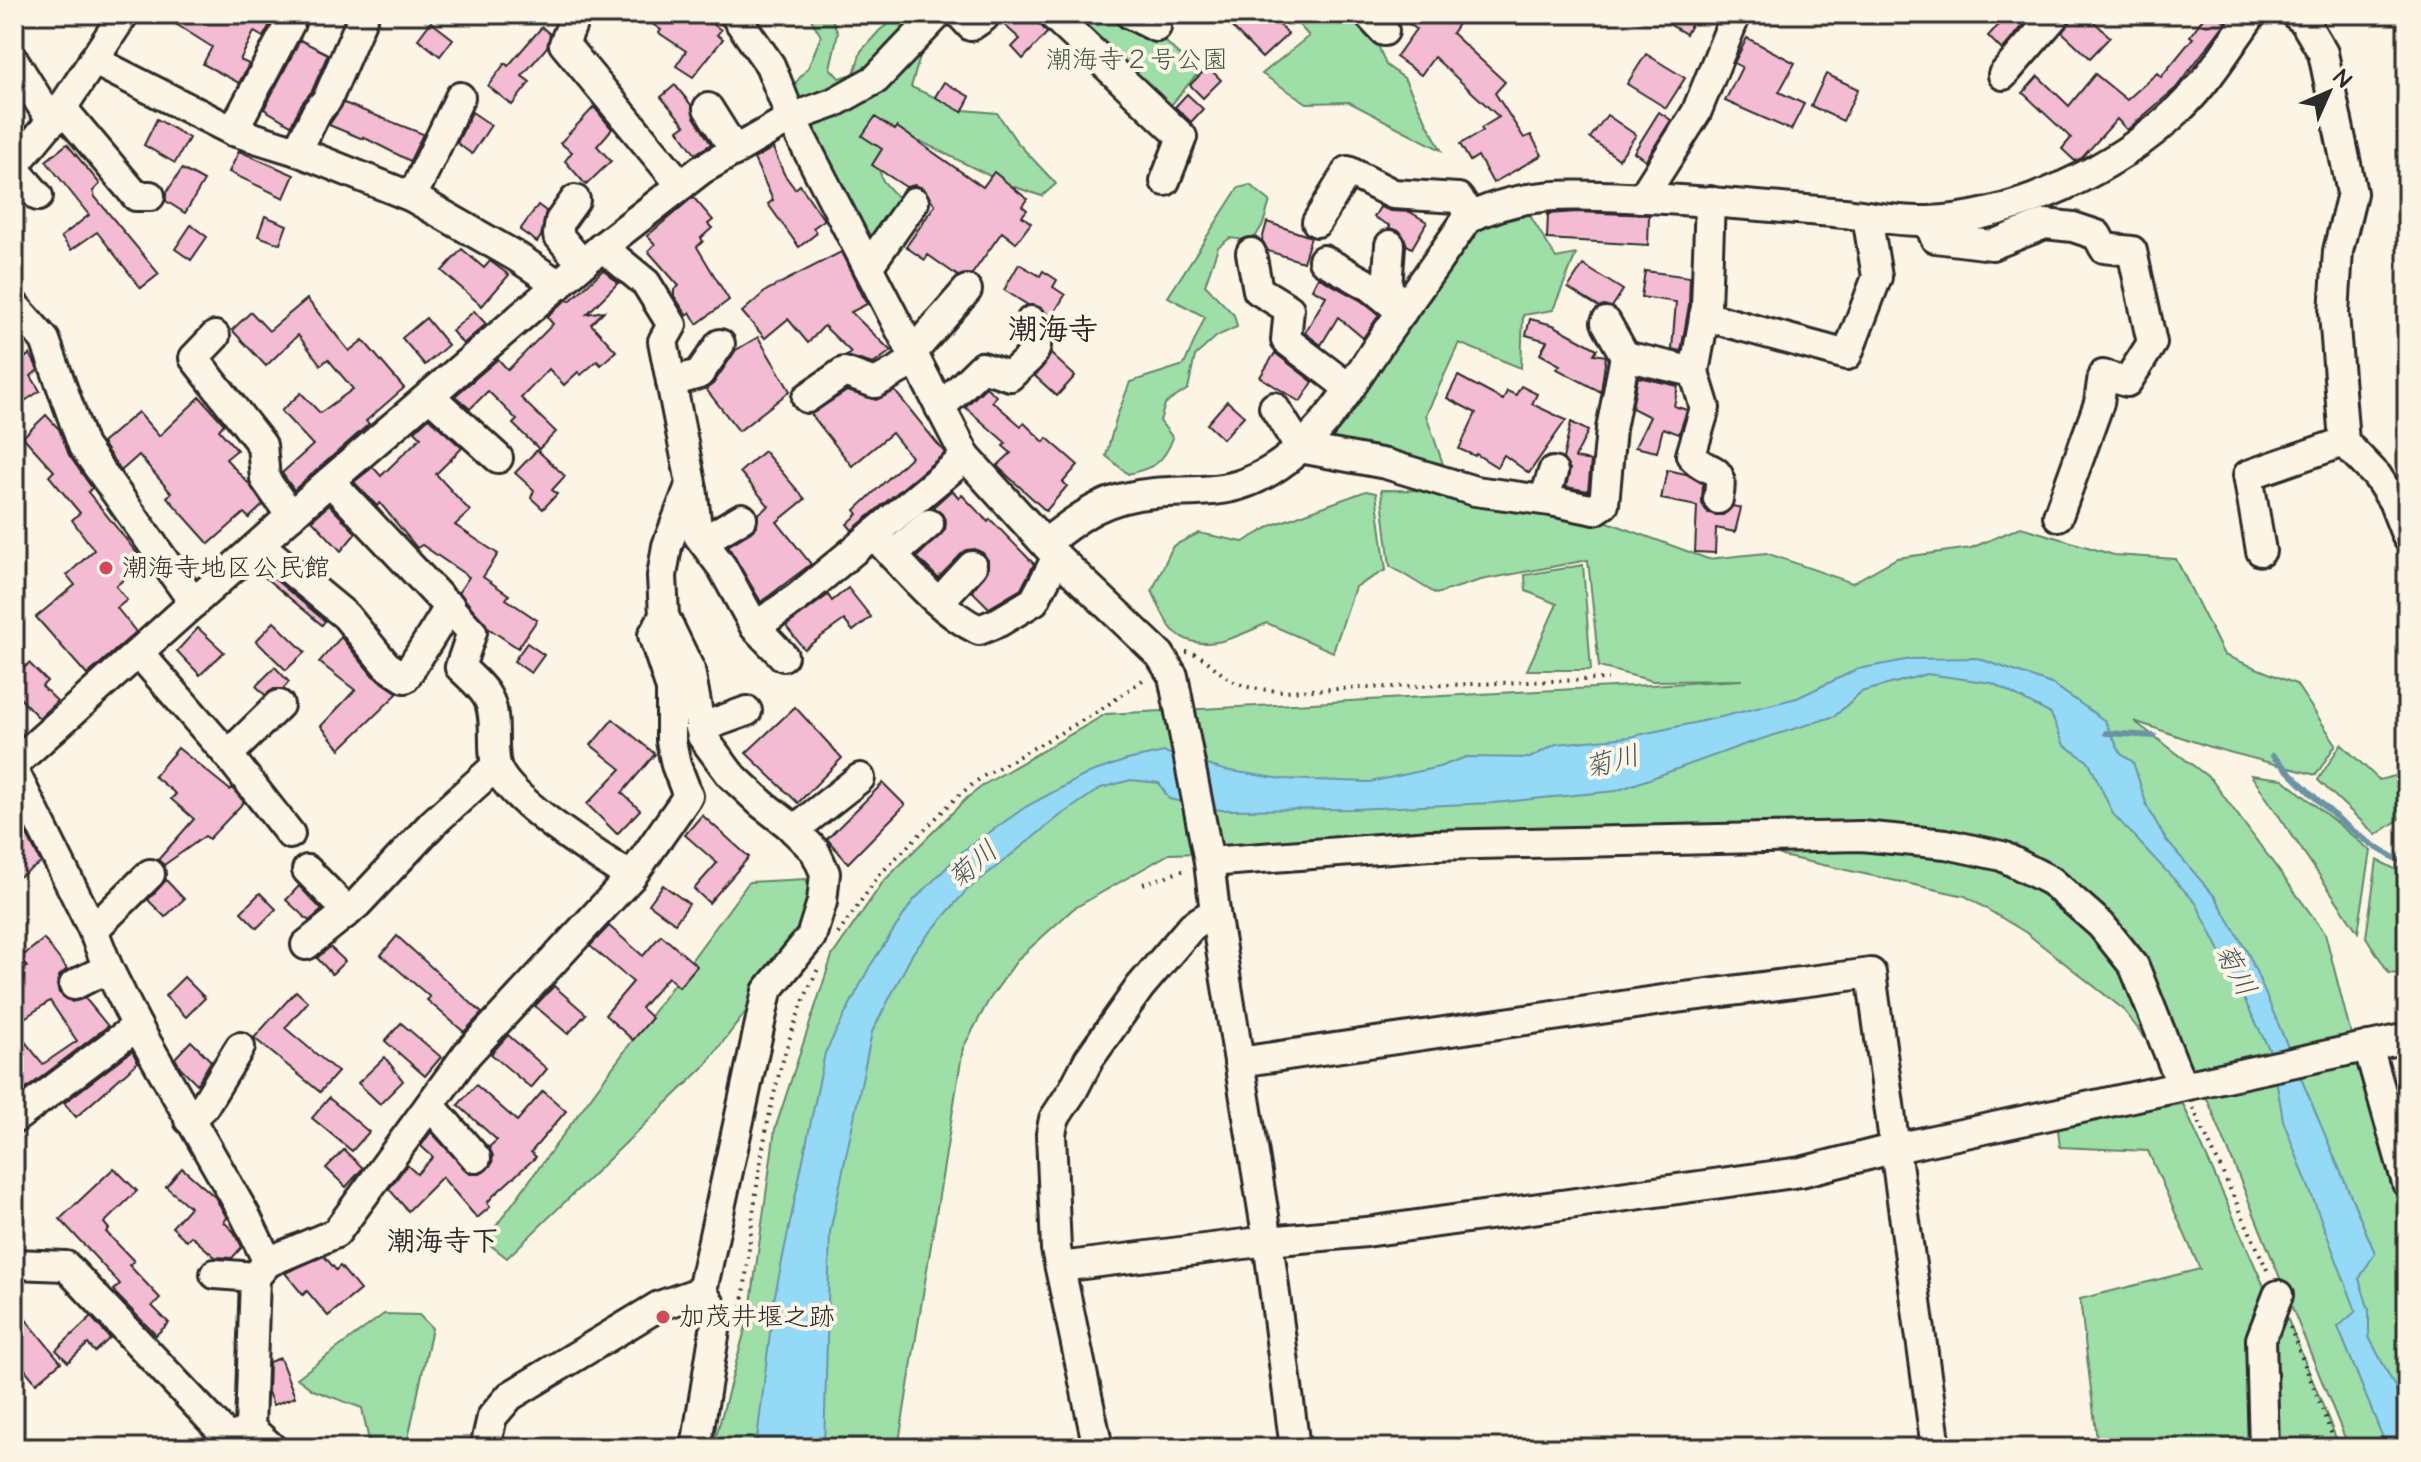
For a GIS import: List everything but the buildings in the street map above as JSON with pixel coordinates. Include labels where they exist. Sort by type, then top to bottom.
[{"type":"street","points":[[38,196],[16,160],[57,115],[124,14]]},
{"type":"street","points":[[297,151],[317,111],[327,100],[364,14]]},
{"type":"street","points":[[576,14],[564,44],[681,185]]},
{"type":"street","points":[[734,14],[770,65],[791,118],[966,457],[1051,550],[1163,660],[1173,676],[1208,856],[1268,1241],[1295,1448]]},
{"type":"street","points":[[237,1439],[262,1270],[245,1215],[137,1026],[15,764],[330,481],[592,255],[701,170],[791,118],[833,103],[876,79],[938,14]]},
{"type":"street","points":[[1052,14],[1182,137],[1165,181]]},
{"type":"street","points":[[1130,14],[1156,27]]},
{"type":"street","points":[[1642,198],[1696,113],[1736,14]]},
{"type":"street","points":[[2003,75],[2056,14]]},
{"type":"street","points":[[873,534],[939,602],[964,623],[979,630],[1034,601],[1051,550],[1083,513],[1121,497],[1211,490],[1245,483],[1300,448],[1322,426],[1467,219],[1484,210],[1525,198],[1582,195],[1710,201],[1928,221],[1982,213],[2021,203],[2097,169],[2144,140],[2181,108],[2252,14]]},
{"type":"street","points":[[2295,14],[2304,21],[2323,53],[2352,193],[2338,251],[2334,313],[2344,442],[2377,476],[2393,501],[2407,537]]},
{"type":"street","points":[[233,131],[290,23]]},
{"type":"street","points":[[93,60],[233,131],[297,151],[412,197],[517,257],[559,285]]},
{"type":"street","points":[[14,61],[57,115],[136,196],[150,196]]},
{"type":"street","points":[[412,197],[460,97]]},
{"type":"street","points":[[708,108],[735,151]]},
{"type":"street","points":[[1317,222],[1348,171],[1393,194],[1458,198],[1472,216]]},
{"type":"street","points":[[575,200],[560,221],[558,235],[646,283],[661,281],[672,325],[663,341],[698,535],[722,567],[755,627],[783,656]]},
{"type":"street","points":[[1710,201],[1704,316],[1694,372],[1705,408],[1691,455],[1693,459],[1712,467],[1720,476],[1722,481],[1718,499]]},
{"type":"street","points":[[868,267],[914,202]]},
{"type":"street","points":[[1704,316],[1847,355],[1877,277],[1867,216]]},
{"type":"street","points":[[1928,221],[1935,238],[1992,245],[2045,224],[2073,227],[2097,235],[2104,248],[2132,251],[2152,343],[2127,382],[2103,375],[2099,403],[2058,516]]},
{"type":"street","points":[[1390,245],[1387,289],[1404,309]]},
{"type":"street","points":[[1251,253],[1258,290],[1289,309],[1286,340],[1349,388]]},
{"type":"street","points":[[1323,260],[1404,309]]},
{"type":"street","points":[[807,398],[844,372],[875,383],[914,357],[967,290]]},
{"type":"street","points":[[14,305],[45,340],[83,446],[194,603]]},
{"type":"street","points":[[940,408],[982,367],[1010,376],[1037,348],[1038,339],[1031,321]]},
{"type":"street","points":[[1606,322],[1625,356],[1694,372]]},
{"type":"street","points":[[215,336],[194,358],[262,445],[265,479],[291,516]]},
{"type":"street","points":[[671,382],[699,374],[720,344]]},
{"type":"street","points":[[1274,407],[1300,448],[1386,464],[1475,491],[1595,510],[1604,504],[1600,422],[1625,356]]},
{"type":"street","points":[[430,396],[498,458]]},
{"type":"street","points":[[2261,551],[2248,475],[2344,442]]},
{"type":"street","points":[[755,627],[798,597],[966,457]]},
{"type":"street","points":[[1544,500],[1553,472]]},
{"type":"street","points":[[330,481],[472,632],[460,667],[484,690],[490,702],[496,766],[507,783],[565,834],[631,877]]},
{"type":"street","points":[[691,483],[667,546],[662,576],[664,616],[690,670],[702,736],[730,774],[815,851],[825,873],[823,945],[767,991],[702,1291],[711,1306],[716,1324],[696,1448]]},
{"type":"street","points":[[703,541],[742,518]]},
{"type":"street","points":[[893,555],[929,524]]},
{"type":"street","points":[[260,545],[346,616],[386,665],[405,678],[450,606]]},
{"type":"street","points":[[939,602],[972,566]]},
{"type":"street","points":[[215,1274],[262,1270],[336,1233],[467,1054],[631,877],[688,796],[671,741],[671,689],[653,635],[664,616]]},
{"type":"street","points":[[139,653],[228,755],[290,834]]},
{"type":"street","points":[[228,755],[279,705]]},
{"type":"street","points":[[700,728],[747,711]]},
{"type":"street","points":[[306,945],[348,912],[433,823],[496,766]]},
{"type":"street","points":[[794,830],[860,778]]},
{"type":"street","points":[[1208,856],[1430,845],[1861,836],[1946,844],[2002,856],[2051,881],[2101,925],[2134,966],[2186,1085]]},
{"type":"street","points":[[307,870],[348,912]]},
{"type":"street","points":[[93,930],[150,874]]},
{"type":"street","points":[[1098,1448],[1056,1249],[1051,1134],[1054,1119],[1089,1059],[1140,987],[1192,926],[1215,912]]},
{"type":"street","points":[[74,985],[108,968]]},
{"type":"street","points":[[1239,1062],[1676,998],[1871,973],[1936,1448]]},
{"type":"street","points":[[14,1119],[137,1026]]},
{"type":"street","points":[[1060,1267],[1366,1232],[1801,1172],[1896,1148],[2407,1038]]},
{"type":"street","points":[[2363,1046],[2407,1183]]},
{"type":"street","points":[[189,1120],[204,1106],[240,1047]]},
{"type":"street","points":[[430,1105],[476,1158]]},
{"type":"street","points":[[14,1264],[66,1266],[237,1439],[272,1448]]},
{"type":"street","points":[[485,1448],[492,1417],[510,1396],[659,1306],[702,1291]]},
{"type":"street","points":[[2264,1448],[2261,1339],[2278,1295]]},
{"type":"path","points":[[740,1329],[772,1098],[823,945],[879,875],[958,796],[1017,755],[1099,711],[1177,651],[1196,652],[1230,681],[1257,689],[1283,691],[1608,679]]},
{"type":"path","points":[[1143,884],[1208,856]]},
{"type":"path","points":[[2186,1085],[2278,1295],[2337,1448]]},
{"type":"green space","points":[[808,14],[830,14],[838,33],[830,68],[839,78],[854,74],[861,51],[880,30],[898,17],[940,14],[925,40],[911,87],[964,110],[997,113],[1017,142],[1056,184],[1042,196],[1006,184],[922,142],[901,142],[878,167],[883,181],[899,199],[897,219],[870,245],[787,93],[808,68],[821,36]]},
{"type":"green space","name":"潮海寺２号公園","points":[[1070,14],[1130,14],[1166,42],[1198,73],[1157,122]]},
{"type":"green space","points":[[1289,14],[1352,14],[1376,40],[1386,65],[1404,78],[1441,150],[1349,102],[1307,103],[1262,74],[1309,36]]},
{"type":"green space","points":[[1250,185],[1270,201],[1263,224],[1253,241],[1230,238],[1218,247],[1205,285],[1234,315],[1237,327],[1217,336],[1195,356],[1188,389],[1165,404],[1160,421],[1173,438],[1165,454],[1151,467],[1128,474],[1106,456],[1130,382],[1184,365],[1205,317],[1168,297],[1238,188]]},
{"type":"green space","points":[[1526,209],[1556,258],[1576,254],[1553,310],[1523,315],[1521,368],[1459,343],[1426,415],[1443,464],[1332,438],[1382,362],[1481,228]]},
{"type":"green space","points":[[1381,490],[1475,491],[1551,501],[1708,559],[1766,553],[1852,583],[1897,558],[1971,548],[2021,527],[2114,555],[2176,559],[2224,655],[2296,684],[2336,744],[2316,775],[2210,747],[2134,721],[2211,779],[2325,933],[2349,1027],[2364,1058],[2407,1180],[2407,1448],[2349,1448],[2209,1103],[2154,988],[2163,1062],[2123,1009],[2025,932],[1965,896],[1782,856],[1774,850],[1451,845],[1169,854],[1073,909],[1018,959],[989,1000],[963,1048],[898,1448],[713,1448],[750,1311],[775,1129],[832,956],[883,882],[985,784],[1106,714],[1742,680],[1653,681],[1599,667],[1588,560],[1481,580],[1436,594],[1390,566]]},
{"type":"green space","points":[[1366,491],[1376,493],[1386,570],[1355,587],[1333,652],[1267,623],[1220,642],[1195,642],[1173,630],[1164,617],[1152,591],[1173,546],[1199,533],[1243,542],[1273,525]]},
{"type":"green space","points":[[1583,565],[1591,670],[1527,670],[1557,604],[1526,591],[1525,575]]},
{"type":"green space","points":[[2341,744],[2379,780],[2407,773],[2407,814],[2376,835],[2318,780]]},
{"type":"green space","points":[[2251,775],[2283,779],[2371,851],[2358,932]]},
{"type":"green space","points":[[2377,860],[2407,875],[2407,975],[2389,973],[2366,937]]},
{"type":"green space","points":[[806,879],[817,905],[761,992],[703,1068],[507,1258],[485,1241],[749,882]]},
{"type":"green space","points":[[2183,1104],[2271,1302],[2256,1448],[2098,1448],[2080,1299],[2200,1269],[2148,1151],[2060,1147],[2057,1121]]},
{"type":"green space","points":[[2280,1300],[2340,1448],[2264,1448],[2265,1327]]},
{"type":"green space","points":[[384,1314],[419,1315],[432,1328],[406,1448],[367,1448],[369,1441],[362,1408],[313,1390],[297,1378]]},
{"type":"water","name":"菊川","points":[[1977,658],[2054,685],[2105,721],[2121,754],[2133,762],[2147,806],[2166,840],[2216,898],[2249,955],[2375,1253],[2359,1279],[2369,1310],[2369,1337],[2407,1410],[2407,1448],[2387,1448],[2338,1327],[2356,1311],[2283,1120],[2272,1055],[2196,903],[2113,814],[2089,762],[2064,745],[2051,714],[1992,683],[1927,674],[1861,692],[1835,716],[1616,791],[1493,803],[1353,809],[1220,810],[1169,799],[1159,783],[1131,780],[1101,788],[1061,815],[966,891],[914,951],[872,1032],[830,1232],[824,1448],[756,1448],[774,1300],[825,1053],[870,966],[913,901],[964,850],[1027,806],[1089,773],[1164,752],[1224,770],[1282,779],[1370,782],[1439,767],[1466,757],[1530,758],[1556,744],[1629,737],[1721,717],[1797,698],[1858,669],[1911,659]]},
{"type":"waterway","points":[[2106,733],[2154,736]]},
{"type":"waterway","points":[[2273,756],[2352,830],[2407,864]]},
{"type":"place","name":"潮海寺地区公民館","points":[[106,568]]},
{"type":"place","name":"加茂井堰之跡","points":[[663,1317]]},
{"type":"district","name":"潮海寺","points":[[1053,330]]},
{"type":"district","name":"潮海寺下","points":[[443,1241]]}]
